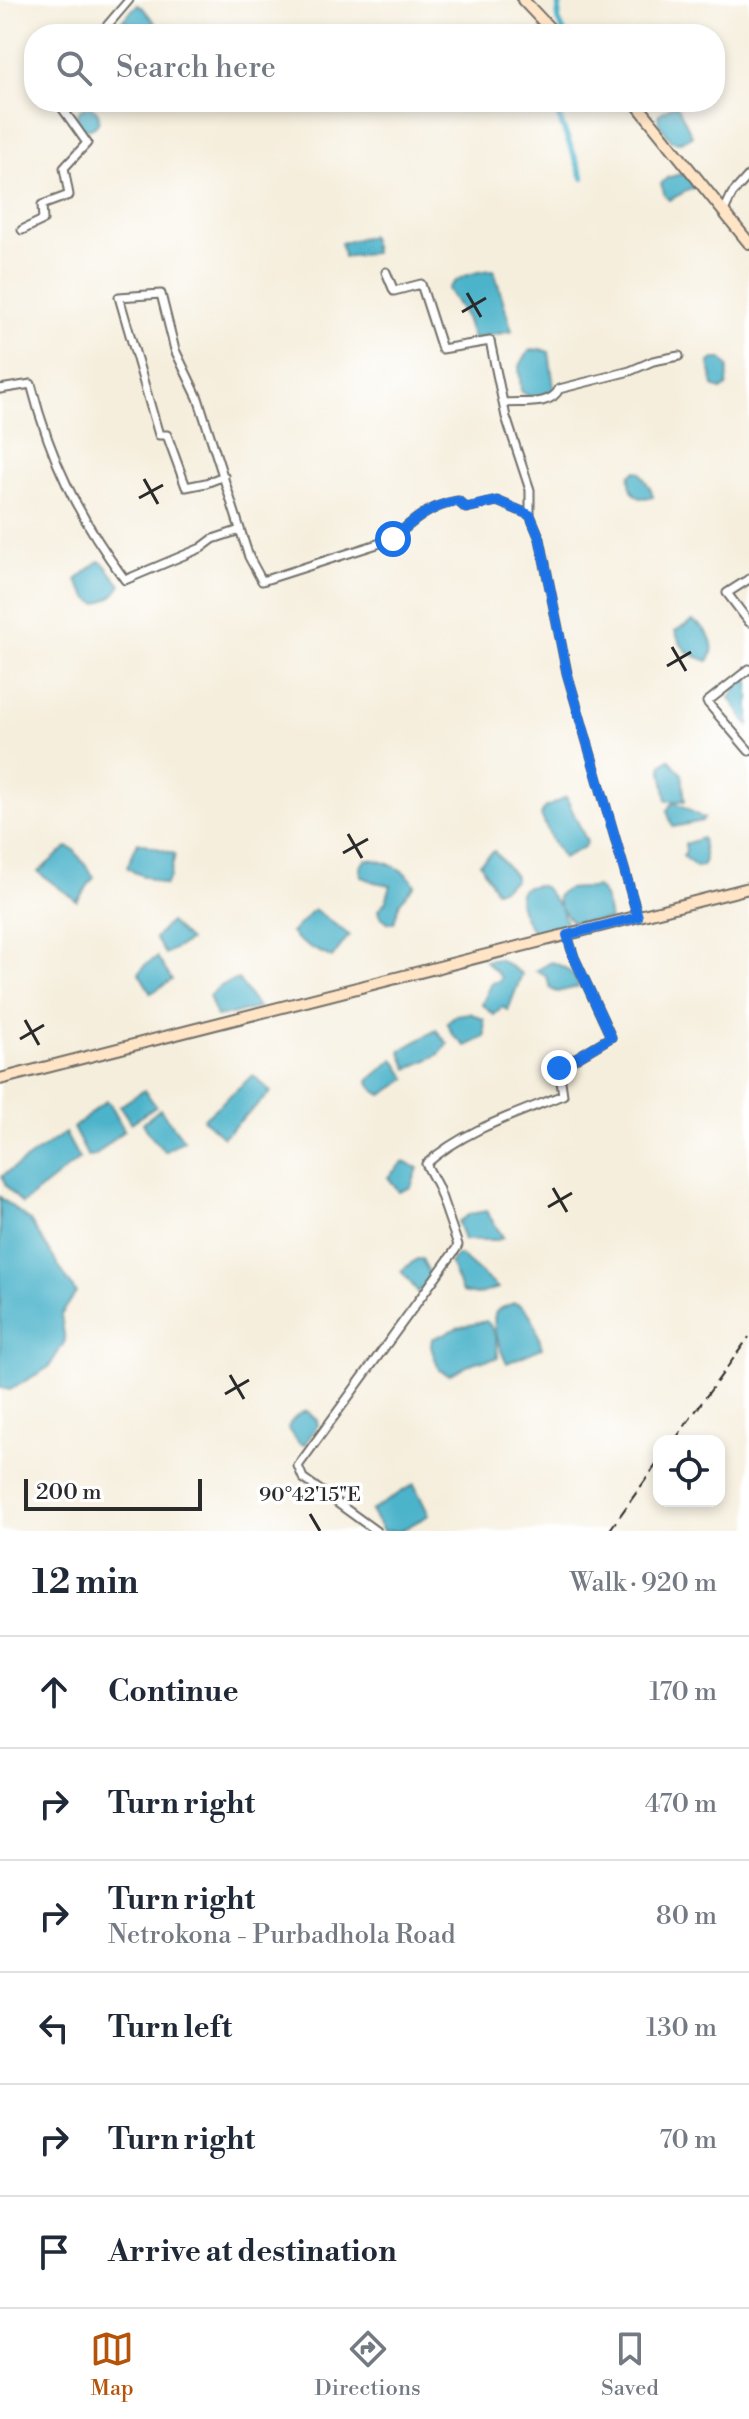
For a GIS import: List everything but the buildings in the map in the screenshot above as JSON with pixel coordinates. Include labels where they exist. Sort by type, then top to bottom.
[{"type":"main road","points":[[523,0],[546,24]]},
{"type":"main road","points":[[643,112],[749,243]]},
{"type":"main road","points":[[0,1079],[749,888]]},
{"type":"street","points":[[109,24],[129,0]]},
{"type":"street","points":[[22,230],[43,220],[42,205],[69,195],[64,168],[87,143],[65,112]]},
{"type":"street","points":[[723,214],[732,194],[749,175]]},
{"type":"street","points":[[386,272],[394,291],[421,284],[442,349],[490,341],[504,403],[530,490],[530,515],[540,539],[567,673],[638,917]]},
{"type":"street","points":[[224,476],[186,487],[167,435],[159,435],[119,297],[161,294],[175,350],[198,398],[224,476],[249,557],[262,581],[393,539],[439,504],[458,501],[466,508],[497,501],[530,515]]},
{"type":"street","points":[[504,403],[548,401],[556,396],[559,389],[679,356]]},
{"type":"street","points":[[0,389],[31,384],[48,442],[77,509],[125,580],[201,548],[213,539],[240,530]]},
{"type":"street","points":[[749,579],[727,593],[749,622]]},
{"type":"street","points":[[749,669],[707,702],[749,751]]},
{"type":"street","points":[[376,1531],[303,1478],[298,1466],[458,1245],[438,1187],[426,1164],[470,1134],[563,1095],[559,1068],[611,1037],[567,935]]},
{"type":"water","points":[[137,5],[156,24],[121,24]]},
{"type":"water","points":[[78,112],[99,114],[99,122],[92,129],[84,129],[77,122]]},
{"type":"water","points":[[680,112],[692,136],[681,142],[672,141],[659,124],[658,115]]},
{"type":"water","points":[[684,173],[695,187],[669,200],[661,184],[667,178]]},
{"type":"water","points":[[371,236],[374,253],[344,257],[341,243]]},
{"type":"water","points":[[494,270],[512,331],[473,339],[466,318],[448,289],[468,275]]},
{"type":"water","points":[[540,349],[549,352],[555,394],[534,401],[521,391],[519,367],[529,351]]},
{"type":"water","points":[[722,359],[728,367],[727,386],[721,390],[713,386],[709,363]]},
{"type":"water","points":[[640,472],[653,497],[640,498],[633,491],[630,475]]},
{"type":"water","points":[[99,561],[121,585],[113,596],[97,604],[88,598],[76,580]]},
{"type":"water","points":[[693,621],[710,638],[712,650],[708,661],[687,651],[675,631]]},
{"type":"water","points":[[749,672],[749,726],[730,698]]},
{"type":"water","points":[[669,759],[682,774],[685,801],[667,801],[661,766]]},
{"type":"water","points":[[566,797],[587,842],[584,847],[563,858],[541,815],[545,808]]},
{"type":"water","points":[[676,803],[704,818],[673,827],[667,811]]},
{"type":"water","points":[[702,838],[705,860],[702,866],[696,867],[683,856],[686,853],[685,844]]},
{"type":"water","points":[[138,842],[175,854],[165,885],[127,867]]},
{"type":"water","points":[[67,847],[74,850],[94,877],[77,901],[38,872]]},
{"type":"water","points":[[494,851],[515,876],[515,880],[499,890],[495,890],[480,863]]},
{"type":"water","points":[[366,859],[394,866],[415,885],[400,902],[394,923],[379,915],[378,910],[386,901],[391,885],[361,876],[360,867]]},
{"type":"water","points":[[537,885],[544,887],[560,907],[557,897],[565,890],[597,887],[605,898],[610,920],[572,922],[561,908],[567,925],[565,932],[539,938],[527,922],[519,900],[523,889]]},
{"type":"water","points":[[314,909],[349,935],[332,958],[304,944],[291,933]]},
{"type":"water","points":[[170,922],[189,941],[165,954],[155,938]]},
{"type":"water","points":[[157,957],[172,980],[151,993],[139,973]]},
{"type":"water","points":[[499,959],[522,974],[508,1010],[502,1007],[494,1015],[482,1004],[492,983],[501,977],[485,961]]},
{"type":"water","points":[[551,962],[569,971],[578,987],[557,992],[551,989],[546,976],[536,971]]},
{"type":"water","points":[[238,979],[258,1008],[217,1017],[209,996],[220,986]]},
{"type":"water","points":[[470,1013],[484,1020],[485,1037],[466,1046],[454,1036],[447,1022],[456,1015]]},
{"type":"water","points":[[436,1030],[448,1044],[438,1055],[408,1069],[400,1051]]},
{"type":"water","points":[[394,1059],[407,1079],[382,1095],[368,1081]]},
{"type":"water","points":[[253,1075],[271,1092],[223,1137],[203,1119]]},
{"type":"water","points":[[144,1090],[156,1106],[131,1123],[120,1106]]},
{"type":"water","points":[[106,1101],[124,1130],[95,1156],[88,1157],[73,1128]]},
{"type":"water","points":[[160,1109],[184,1140],[165,1152],[143,1123]]},
{"type":"water","points":[[65,1133],[79,1159],[22,1204],[6,1186],[2,1176]]},
{"type":"water","points":[[403,1162],[418,1168],[411,1187],[399,1192],[388,1177]]},
{"type":"water","points":[[0,1197],[30,1221],[76,1293],[61,1315],[65,1341],[49,1367],[10,1390],[0,1388]]},
{"type":"water","points":[[486,1211],[503,1237],[498,1240],[464,1240],[458,1222],[470,1214]]},
{"type":"water","points":[[457,1255],[498,1288],[477,1295],[462,1292],[450,1263]]},
{"type":"water","points":[[417,1259],[422,1259],[432,1278],[418,1292],[401,1271]]},
{"type":"water","points":[[514,1303],[530,1314],[542,1348],[507,1363],[494,1322],[499,1309]]},
{"type":"water","points":[[486,1321],[494,1333],[498,1358],[475,1362],[449,1375],[439,1370],[431,1346],[432,1339],[457,1328]]},
{"type":"water","points":[[307,1411],[318,1425],[304,1445],[288,1428],[296,1417]]},
{"type":"water","points":[[414,1484],[429,1515],[400,1531],[383,1531],[371,1511]]},
{"type":"waterway","points":[[560,0],[560,24]]},
{"type":"waterway","points":[[557,112],[583,178]]},
{"type":"railway","points":[[678,1435],[749,1337]]},
{"type":"railway","points":[[609,1531],[653,1469]]},
{"type":"route","points":[[393,539],[439,504],[458,501],[466,508],[497,501],[530,515],[540,539],[567,673],[638,917],[567,935],[611,1037],[559,1068]]}]
